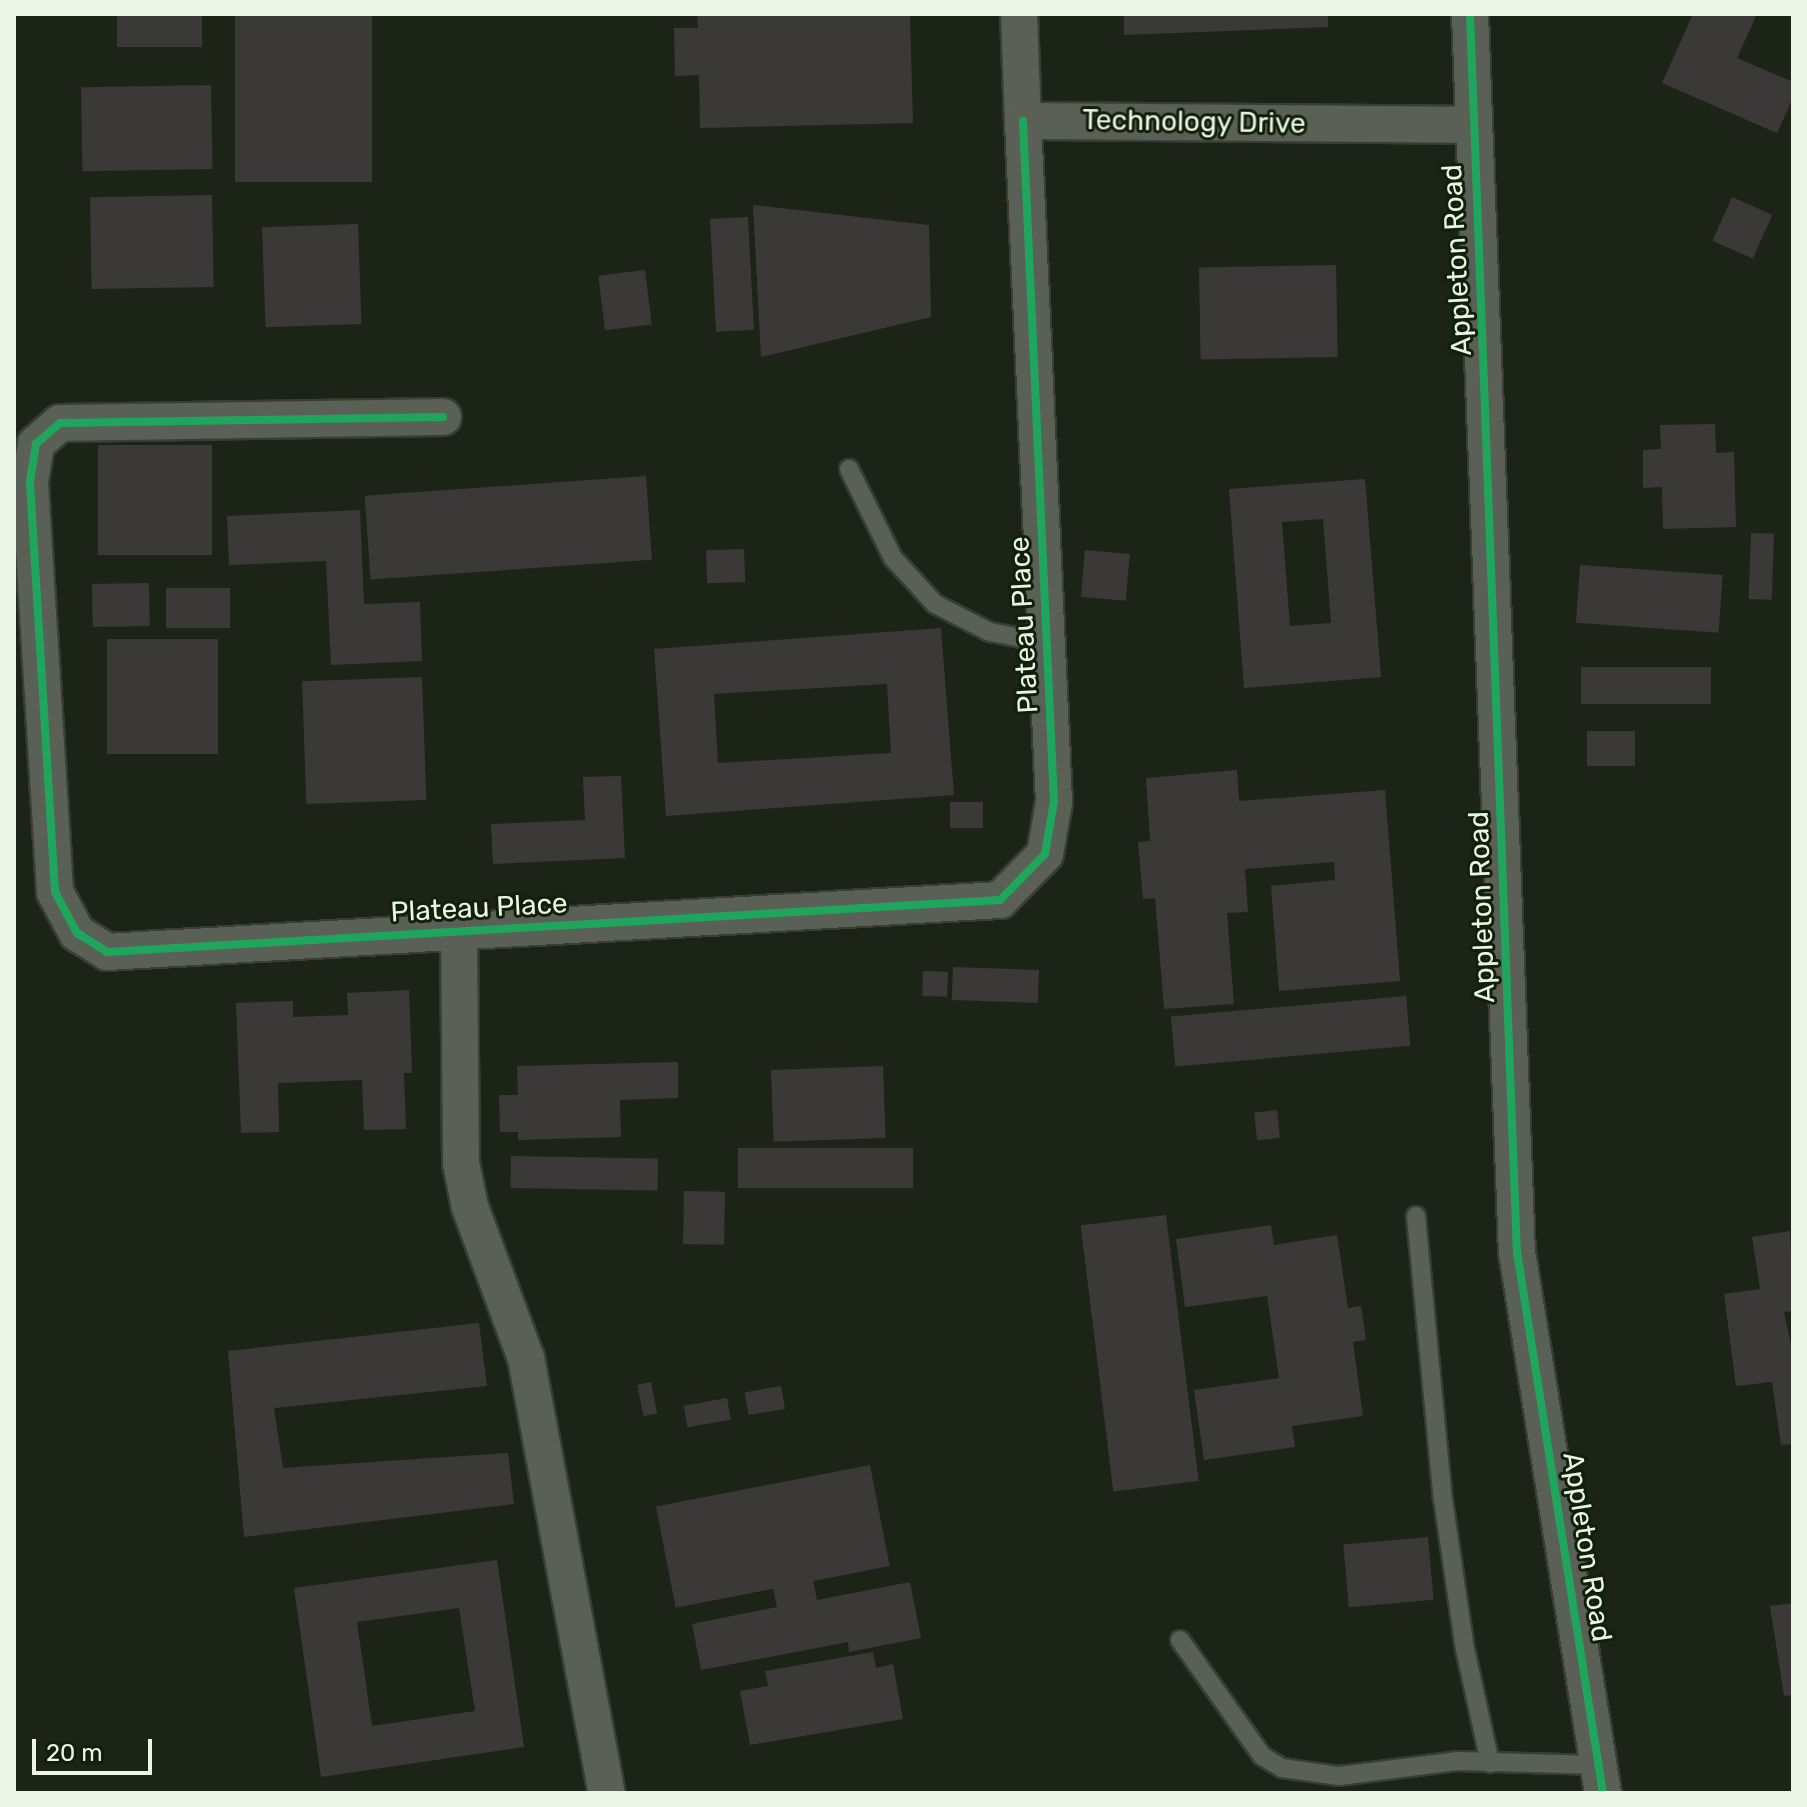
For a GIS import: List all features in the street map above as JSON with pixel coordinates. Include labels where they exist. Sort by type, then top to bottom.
[{"type":"street","points":[[1019,14],[1023,121]]},
{"type":"street","name":"Appleton Road","points":[[1470,14],[1495,594],[1517,1252],[1601,1779]]},
{"type":"street","name":"Technology Drive","points":[[1023,121],[1473,125]]},
{"type":"street","name":"Plateau Place","points":[[443,417],[60,423],[36,444],[30,483],[55,892],[77,933],[107,952],[1000,900],[1045,854],[1054,802],[1023,121]]},
{"type":"street","points":[[459,931],[461,1163],[470,1207],[526,1358],[607,1793]]},
{"type":"lane","points":[[849,469],[893,558],[935,604],[990,632],[1047,643]]},
{"type":"lane","points":[[1416,1216],[1443,1499],[1465,1649],[1490,1763]]},
{"type":"lane","points":[[1180,1640],[1262,1756],[1282,1768],[1339,1776],[1410,1765],[1490,1763],[1601,1779]]},
{"type":"building","points":[[117,14],[202,14],[202,47],[117,47]]},
{"type":"building","points":[[235,14],[372,14],[372,182],[235,182]]},
{"type":"building","points":[[697,14],[910,14],[913,123],[700,128],[699,75],[675,76],[674,28],[698,28]]},
{"type":"building","points":[[1124,14],[1328,14],[1328,27],[1124,35]]},
{"type":"building","points":[[1693,14],[1757,14],[1737,58],[1793,82],[1793,98],[1777,133],[1662,83]]},
{"type":"building","points":[[211,85],[212,169],[82,171],[81,87]]},
{"type":"building","points":[[212,195],[214,287],[92,289],[90,197]]},
{"type":"building","points":[[1732,197],[1772,215],[1753,259],[1712,241]]},
{"type":"building","points":[[753,205],[929,225],[931,317],[761,357]]},
{"type":"building","points":[[748,217],[754,330],[716,332],[710,219]]},
{"type":"building","points":[[358,224],[361,324],[266,327],[262,227]]},
{"type":"building","points":[[1336,265],[1338,357],[1201,359],[1199,267]]},
{"type":"building","points":[[645,270],[652,325],[605,330],[598,276]]},
{"type":"building","points":[[1715,424],[1716,453],[1734,452],[1736,527],[1663,529],[1662,487],[1643,488],[1643,450],[1661,449],[1660,425]]},
{"type":"building","points":[[98,445],[212,445],[212,555],[98,555]]},
{"type":"building","points":[[646,476],[652,560],[371,579],[365,496]]},
{"type":"building","points":[[1365,479],[1381,677],[1244,688],[1229,489]],"holes":[[[1323,519],[1331,623],[1290,626],[1282,522]]]},
{"type":"building","points":[[360,510],[364,604],[420,602],[422,661],[331,665],[326,561],[229,565],[227,516]]},
{"type":"building","points":[[1751,533],[1774,534],[1772,600],[1749,599]]},
{"type":"building","points":[[744,549],[745,582],[707,583],[706,550]]},
{"type":"building","points":[[1085,550],[1130,554],[1126,601],[1081,597]]},
{"type":"building","points":[[1580,565],[1723,575],[1719,633],[1576,623]]},
{"type":"building","points":[[149,583],[150,626],[93,627],[92,584]]},
{"type":"building","points":[[166,588],[230,588],[230,628],[166,628]]},
{"type":"building","points":[[941,628],[954,795],[666,816],[654,649]],"holes":[[[887,684],[891,753],[718,763],[714,694]]]},
{"type":"building","points":[[107,639],[218,639],[218,754],[107,754]]},
{"type":"building","points":[[1581,667],[1711,667],[1711,704],[1581,704]]},
{"type":"building","points":[[422,677],[426,800],[306,804],[302,681]]},
{"type":"building","points":[[1587,731],[1635,731],[1635,766],[1587,766]]},
{"type":"building","points":[[1237,770],[1239,801],[1385,790],[1400,981],[1279,991],[1271,886],[1335,880],[1334,862],[1245,869],[1248,912],[1227,913],[1234,1004],[1164,1009],[1155,898],[1143,899],[1138,842],[1150,841],[1146,778]]},
{"type":"building","points":[[621,776],[625,858],[493,864],[491,824],[585,820],[583,777]]},
{"type":"building","points":[[950,802],[983,802],[983,828],[950,828]]},
{"type":"building","points":[[953,967],[1039,970],[1038,1003],[952,1000]]},
{"type":"building","points":[[923,971],[948,972],[947,997],[922,996]]},
{"type":"building","points":[[409,990],[412,1073],[404,1073],[406,1129],[364,1130],[362,1080],[278,1083],[279,1132],[241,1133],[236,1003],[293,1001],[293,1017],[348,1015],[347,993]]},
{"type":"building","points":[[1406,996],[1410,1046],[1175,1066],[1171,1017]]},
{"type":"building","points":[[678,1062],[678,1098],[620,1100],[621,1137],[518,1140],[518,1132],[500,1132],[499,1095],[518,1095],[517,1066]]},
{"type":"building","points":[[883,1066],[886,1138],[774,1142],[771,1070]]},
{"type":"building","points":[[1277,1110],[1280,1138],[1257,1140],[1254,1112]]},
{"type":"building","points":[[738,1148],[913,1148],[913,1188],[738,1188]]},
{"type":"building","points":[[511,1156],[658,1159],[657,1191],[510,1188]]},
{"type":"building","points":[[684,1191],[725,1192],[724,1245],[683,1244]]},
{"type":"building","points":[[1166,1215],[1199,1481],[1113,1491],[1081,1225]]},
{"type":"building","points":[[1271,1225],[1274,1245],[1337,1235],[1348,1308],[1361,1306],[1366,1340],[1353,1342],[1363,1416],[1292,1426],[1295,1447],[1204,1460],[1194,1390],[1279,1378],[1267,1296],[1185,1307],[1176,1239]]},
{"type":"building","points":[[1790,1231],[1793,1311],[1784,1312],[1793,1354],[1793,1444],[1781,1445],[1772,1382],[1736,1386],[1724,1294],[1760,1289],[1752,1237]]},
{"type":"building","points":[[479,1323],[487,1386],[274,1408],[283,1468],[508,1453],[514,1504],[244,1537],[228,1351]]},
{"type":"building","points":[[651,1382],[657,1413],[643,1416],[637,1385]]},
{"type":"building","points":[[781,1386],[785,1409],[749,1415],[745,1392]]},
{"type":"building","points":[[727,1398],[731,1420],[687,1427],[684,1406]]},
{"type":"building","points":[[870,1465],[890,1566],[676,1608],[656,1507]]},
{"type":"building","points":[[1428,1537],[1433,1600],[1349,1607],[1343,1544]]},
{"type":"building","points":[[497,1560],[524,1747],[321,1777],[294,1588]],"holes":[[[459,1608],[475,1711],[372,1726],[357,1622]]]},
{"type":"building","points":[[813,1580],[817,1600],[910,1582],[921,1638],[849,1652],[848,1642],[701,1670],[692,1624],[777,1607],[773,1587]]},
{"type":"building","points":[[1793,1603],[1793,1695],[1784,1696],[1770,1606]]},
{"type":"building","points":[[873,1652],[876,1668],[893,1664],[903,1719],[750,1745],[740,1691],[768,1686],[765,1671]]},
{"type":"cycle path","points":[[1470,14],[1517,1252],[1603,1793]]},
{"type":"cycle path","points":[[443,417],[60,423],[36,444],[30,483],[55,892],[77,933],[107,952],[1000,900],[1045,854],[1054,802],[1023,121]]}]
